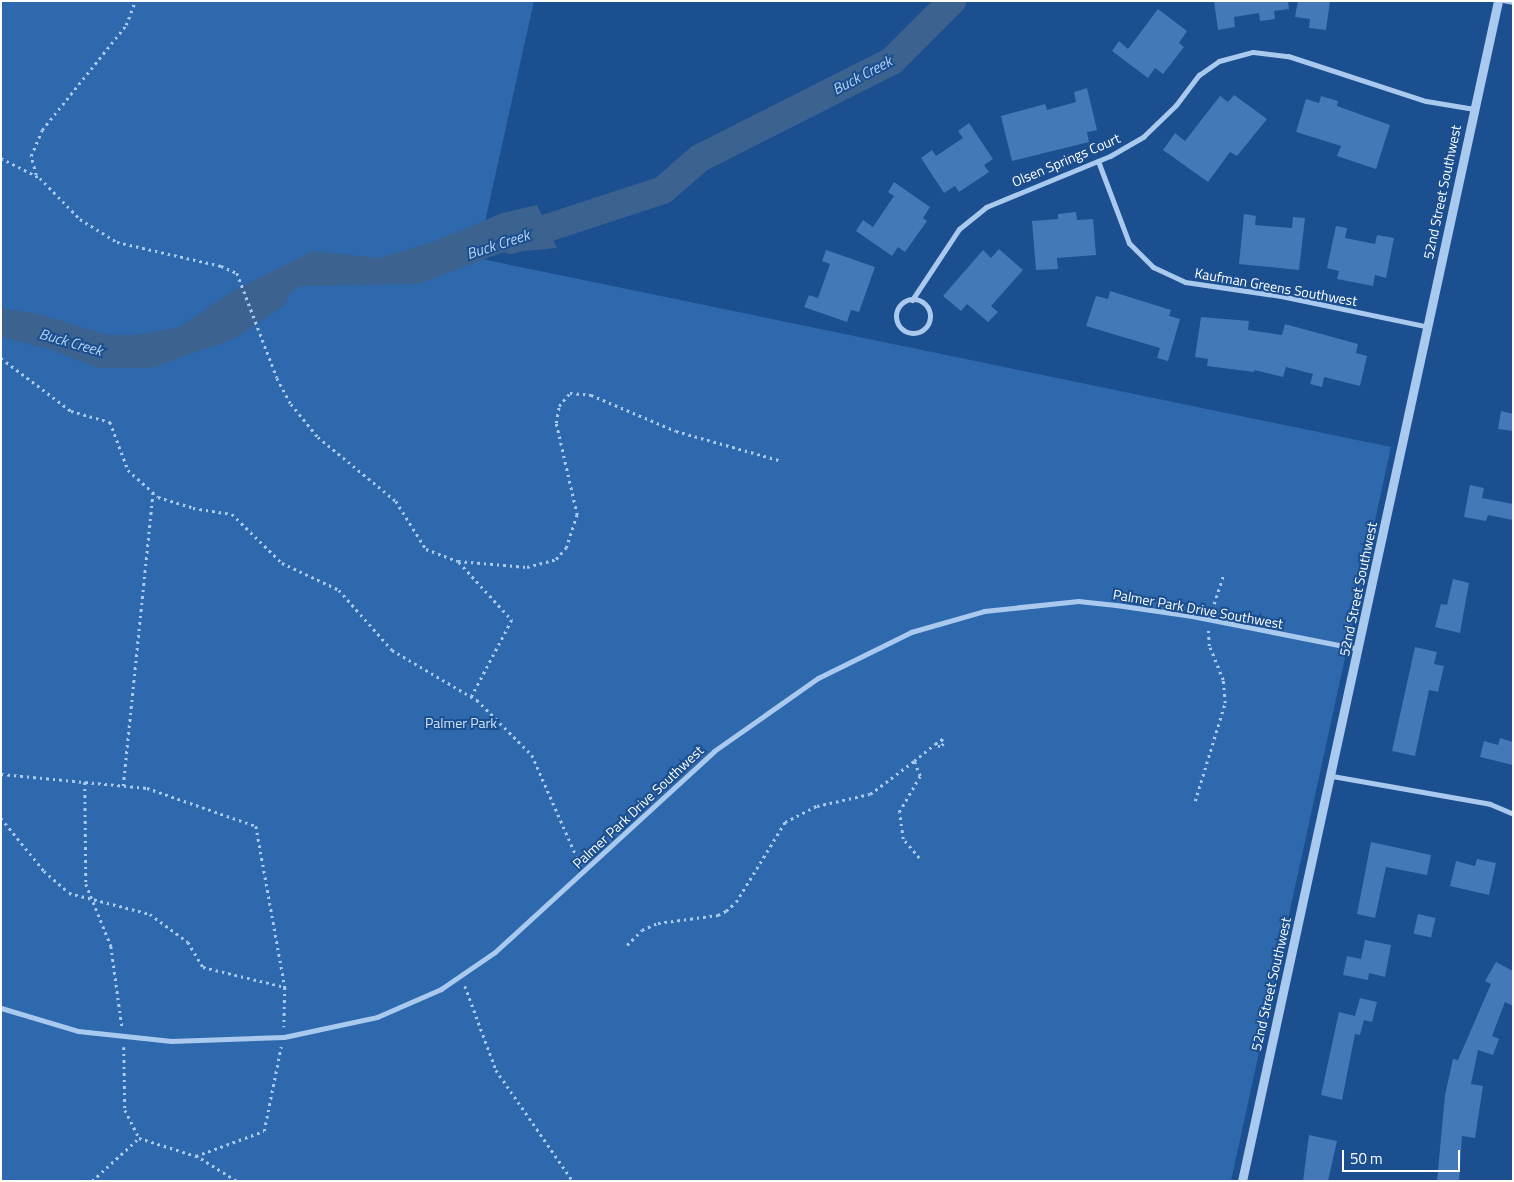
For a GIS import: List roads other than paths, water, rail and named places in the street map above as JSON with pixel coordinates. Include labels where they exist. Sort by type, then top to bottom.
[{"type":"street","name":"52nd Street Southwest","points":[[1242,1181],[1332,776],[1498,1]]},
{"type":"street","name":"Olsen Springs Court","points":[[912,300],[926,306],[930,314],[926,328],[913,333],[902,329],[896,316],[903,303],[912,300],[959,229],[986,207],[1098,161],[1144,136],[1176,106],[1199,75],[1219,61],[1253,52],[1288,56],[1426,101],[1474,109]]},
{"type":"street","name":"Kaufman Greens Southwest","points":[[1098,161],[1129,243],[1153,267],[1186,282],[1281,296],[1429,327]]},
{"type":"street","name":"Palmer Park Drive Southwest","points":[[1,1008],[78,1031],[206,1041],[284,1037],[377,1017],[440,989],[495,952],[583,872],[623,832],[714,751],[818,678],[911,632],[984,611],[1078,602],[1209,620],[1359,649]]},
{"type":"street","points":[[1332,776],[1490,804],[1513,814]]},
{"type":"lane","points":[[1503,1],[1513,3]]},
{"type":"water","points":[[537,205],[557,248],[501,253],[418,284],[301,286],[290,293],[285,305],[236,338],[151,368],[97,368],[49,349],[1,337],[1,308],[39,314],[108,335],[136,335],[179,327],[234,290],[313,251],[379,258],[433,242],[502,213]]},
{"type":"waterway","name":"Buck Creek","points":[[511,240],[663,190],[700,158],[892,61],[952,1]]},
{"type":"park label","name":"Palmer Park","points":[[461,723]]}]
